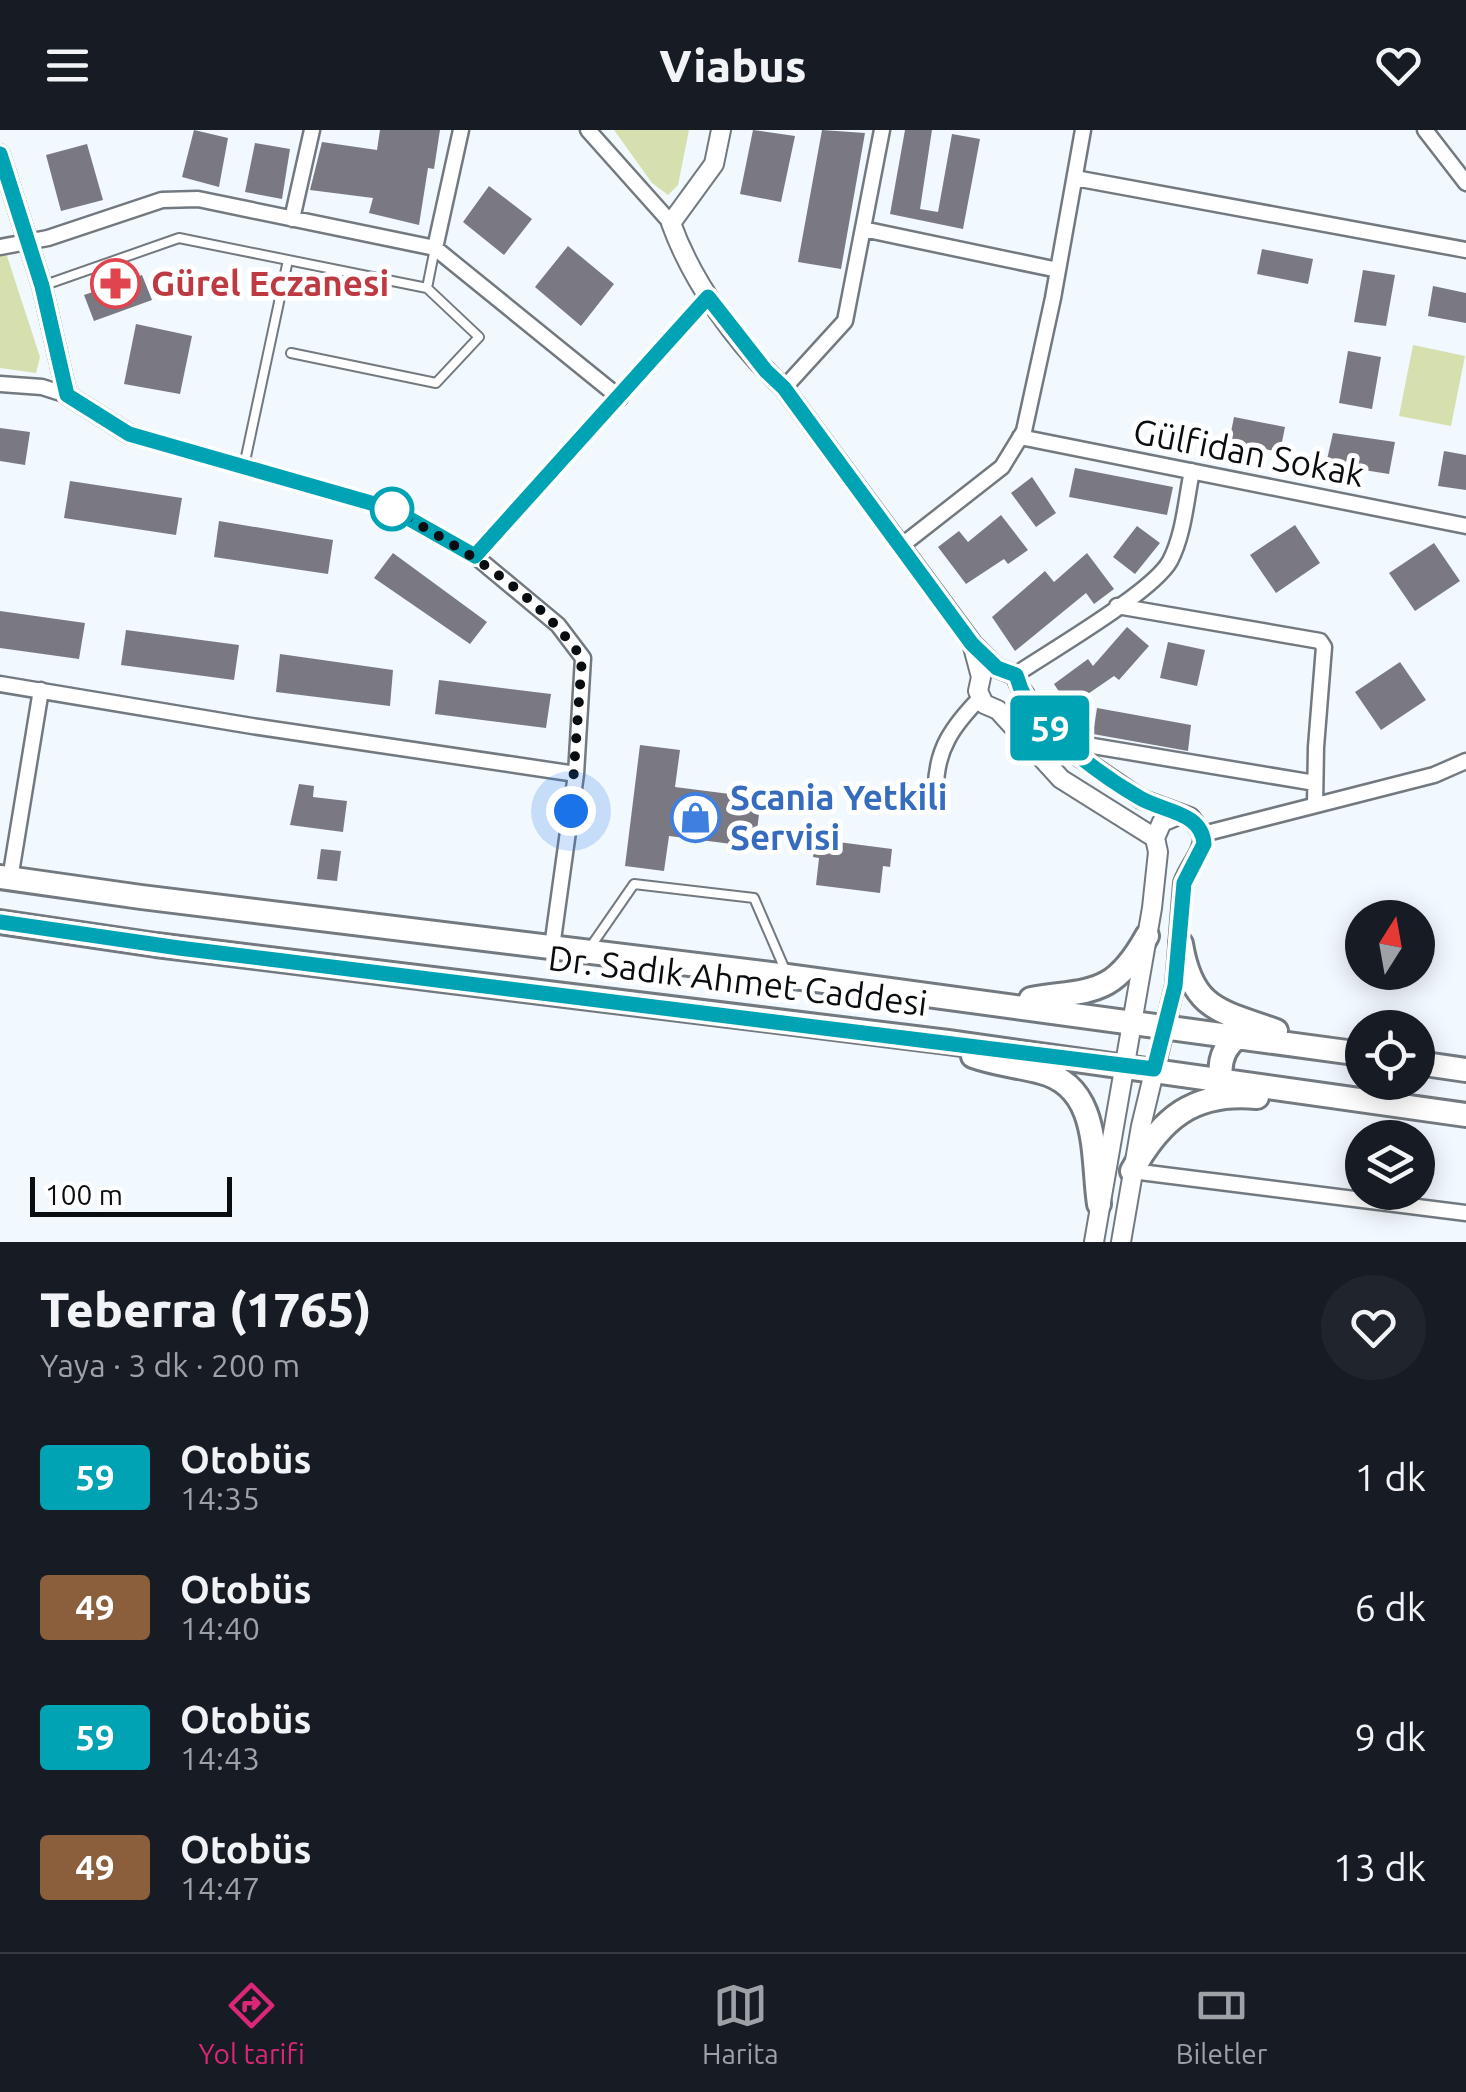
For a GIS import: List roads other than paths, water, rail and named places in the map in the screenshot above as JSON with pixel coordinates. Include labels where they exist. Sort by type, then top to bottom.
[{"type":"main road","name":"Dr. Sadık Ahmet Caddesi","points":[[5,878],[788,976],[1345,1052]]},
{"type":"main road","name":"Dr. Sadık Ahmet Caddesi","points":[[0,922],[186,949],[1154,1069],[1466,1115]]},
{"type":"main road","points":[[1009,1005],[1099,989],[1124,969],[1147,936]]},
{"type":"main road","points":[[1180,944],[1189,978],[1207,1004],[1226,1016],[1276,1031],[1305,1046]]},
{"type":"main road","points":[[1221,1079],[1226,1047],[1238,1037]]},
{"type":"main road","points":[[948,1042],[988,1062],[1052,1076],[1074,1094],[1091,1124],[1099,1204]]},
{"type":"main road","points":[[1435,1065],[1466,1070]]},
{"type":"main road","points":[[1132,1171],[1164,1126],[1198,1102],[1223,1096],[1298,1100],[1335,1095]]},
{"type":"street","points":[[292,219],[312,130]]},
{"type":"street","points":[[435,248],[461,130]]},
{"type":"street","points":[[588,130],[671,223],[683,258],[708,297],[784,388],[989,672],[1018,682],[1075,754],[1141,799],[1190,818],[1204,834],[1204,844],[1184,883],[1180,944],[1121,1242]]},
{"type":"street","points":[[671,223],[714,164],[721,130]]},
{"type":"street","points":[[784,388],[845,321],[882,130]]},
{"type":"street","points":[[901,546],[1002,467],[1020,438],[1036,380],[1084,130]]},
{"type":"street","points":[[1425,130],[1466,183]]},
{"type":"street","points":[[0,154],[42,286],[67,395]]},
{"type":"street","points":[[1075,178],[1466,250]]},
{"type":"street","points":[[0,248],[48,238],[162,200],[198,199],[435,248],[620,398]]},
{"type":"street","points":[[863,229],[1058,270]]},
{"type":"street","points":[[475,556],[708,297]]},
{"type":"street","points":[[0,384],[42,387],[67,395],[129,434],[392,509],[475,556],[558,625],[582,658],[576,774],[552,947]]},
{"type":"street","name":"Gülfidan Sokak","points":[[1020,438],[1466,526]]},
{"type":"street","points":[[998,710],[1013,705],[1018,682],[1147,586],[1168,564],[1178,540],[1192,471]]},
{"type":"street","points":[[1117,606],[1320,641],[1324,647],[1315,805]]},
{"type":"street","points":[[989,672],[978,691],[980,698],[998,710],[1061,778],[1156,845],[1174,864],[1194,860]]},
{"type":"street","points":[[0,684],[576,774]]},
{"type":"street","points":[[5,878],[41,690]]},
{"type":"street","points":[[936,788],[940,750],[956,723],[980,698]]},
{"type":"street","points":[[1063,742],[1315,784]]},
{"type":"street","points":[[1204,834],[1434,775],[1466,761]]},
{"type":"street","points":[[1094,1242],[1147,936],[1156,845],[1162,822],[1179,815]]},
{"type":"street","points":[[1132,1171],[1466,1213]]},
{"type":"lane","points":[[42,286],[179,238],[427,288],[479,338],[436,382],[291,353]]},
{"type":"lane","points":[[427,288],[435,248]]},
{"type":"lane","points":[[243,468],[288,260]]},
{"type":"lane","points":[[588,951],[634,884],[754,898],[788,976]]},
{"type":"place","name":"Gürel Eczanesi","points":[[116,283]]},
{"type":"place","name":"Scania Yetkili Servisi","points":[[695,817]]}]
